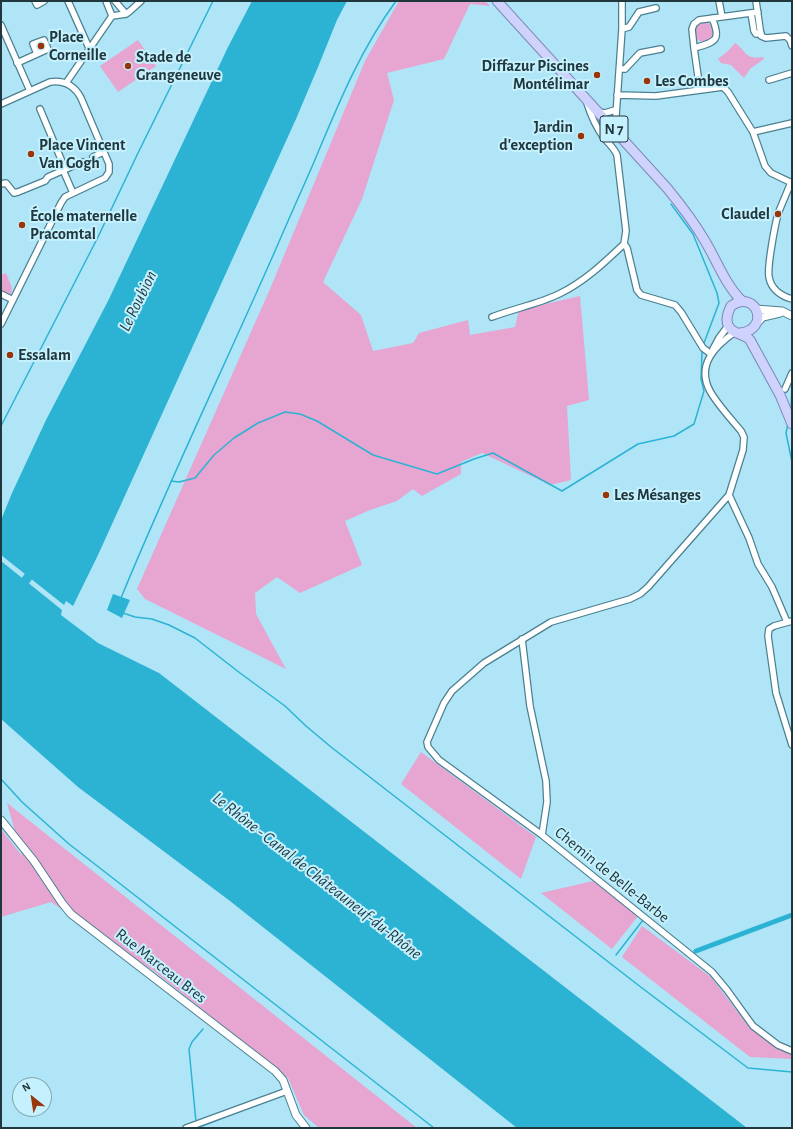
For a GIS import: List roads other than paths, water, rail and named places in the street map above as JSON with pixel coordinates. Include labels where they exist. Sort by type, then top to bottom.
[{"type":"main road","name":"N 7","points":[[497,1],[615,130],[686,211],[706,242],[718,267],[730,298],[731,306]]},
{"type":"main road","name":"N 7","points":[[718,267],[730,287],[742,301]]},
{"type":"main road","points":[[761,358],[755,331],[758,317],[756,309],[748,302],[742,301],[731,306],[726,318],[728,326],[738,333],[746,336],[750,340],[780,395],[792,424]]},
{"type":"main road","points":[[738,333],[747,332],[755,326]]},
{"type":"street","points":[[35,1],[37,5],[44,1]]},
{"type":"street","points":[[68,1],[89,48]]},
{"type":"street","points":[[106,1],[112,16]]},
{"type":"street","points":[[115,1],[128,12]]},
{"type":"street","points":[[66,83],[112,16],[128,12],[141,1]]},
{"type":"street","points":[[610,144],[607,138],[608,134],[615,130],[615,110],[620,69],[622,1]]},
{"type":"street","points":[[720,1],[722,17]]},
{"type":"street","points":[[756,1],[763,38],[786,36],[790,40],[792,46]]},
{"type":"street","points":[[622,29],[629,27],[639,12],[656,8]]},
{"type":"street","points":[[700,90],[692,38],[692,29],[694,24],[699,20],[758,12]]},
{"type":"street","points":[[751,13],[754,31],[756,34],[761,33]]},
{"type":"street","points":[[694,48],[712,42],[716,38],[717,31],[712,18]]},
{"type":"street","points":[[1,28],[30,91]]},
{"type":"street","points":[[692,38],[702,46]]},
{"type":"street","points":[[620,69],[625,69],[640,53],[661,48]]},
{"type":"street","points":[[17,62],[37,54]]},
{"type":"street","points":[[769,80],[792,73]]},
{"type":"street","points":[[1,104],[50,82],[58,81],[66,83],[78,92],[109,164],[109,172],[105,178],[65,197],[1,324]]},
{"type":"street","points":[[617,95],[656,96],[723,87],[728,92],[753,132],[765,166],[771,173],[792,183],[778,214],[769,265],[769,276],[775,290],[786,298],[792,299]]},
{"type":"street","points":[[492,317],[557,295],[571,288],[584,279],[624,244],[626,231],[617,155],[599,130],[592,117],[586,99]]},
{"type":"street","points":[[40,109],[63,164],[63,170],[73,193]]},
{"type":"street","points":[[598,112],[605,113],[615,110]]},
{"type":"street","points":[[753,132],[792,123]]},
{"type":"street","points":[[93,158],[104,152]]},
{"type":"street","points":[[1,184],[6,183],[14,192],[18,192],[45,181],[48,177],[82,162]]},
{"type":"street","points":[[624,244],[627,248],[637,290],[641,295],[675,305],[681,312],[703,348],[712,353]]},
{"type":"street","points":[[1,294],[12,300]]},
{"type":"street","points":[[756,309],[772,310],[789,315]]},
{"type":"street","points":[[755,326],[763,317],[769,315],[789,315]]},
{"type":"street","points":[[712,353],[714,346],[728,326]]},
{"type":"street","points":[[542,835],[439,760],[428,747],[427,742],[444,703],[452,691],[484,663],[551,622],[630,599],[640,594],[648,587],[728,495],[744,450],[744,437],[710,391],[706,376],[708,359],[712,353],[725,339],[738,333]]},
{"type":"street","points":[[785,389],[792,373]]},
{"type":"street","points":[[728,495],[749,538],[758,564],[790,621],[774,626],[769,630],[768,636],[776,693],[792,744]]},
{"type":"street","name":"Chemin de Belle-Barbe","points":[[522,639],[530,706],[546,781],[547,802],[542,835],[712,972],[727,990],[752,1026],[778,1045],[792,1051]]},
{"type":"street","name":"Rue Marceau Bres","points":[[1,820],[34,861],[71,914],[275,1071],[283,1080],[296,1115],[306,1128]]},
{"type":"street","points":[[186,1128],[287,1091]]},
{"type":"water","points":[[252,1],[347,1],[337,20],[296,119],[98,555],[73,606],[66,601],[64,605],[1,555],[1,520],[46,420],[108,301],[228,47]]},
{"type":"water","name":"Le Rhône - Canal de Châteauneuf-du-Rhône","points":[[1,561],[62,610],[61,615],[98,643],[159,673],[747,1128],[517,1128],[230,901],[78,787],[1,719]]},
{"type":"water","points":[[113,594],[130,600],[122,618],[107,610]]},
{"type":"waterway","points":[[1,426],[98,237],[213,1]]},
{"type":"waterway","points":[[121,598],[158,511],[256,294],[349,82],[370,41],[396,1]]},
{"type":"waterway","points":[[671,204],[693,234],[717,293],[719,303],[704,343]]},
{"type":"waterway","points":[[171,481],[179,482],[195,478],[214,455],[234,438],[258,423],[285,412],[300,414],[317,421],[373,455],[437,474],[493,453],[562,491],[638,444],[674,436],[694,424],[704,391],[701,379],[702,352]]},
{"type":"waterway","points":[[791,410],[792,386]]},
{"type":"waterway","points":[[788,424],[786,433],[792,462]]},
{"type":"waterway","name":"Le Roubion","points":[[18,591],[34,567]]},
{"type":"waterway","points":[[123,613],[135,617],[152,619],[169,625],[195,638],[285,706],[331,747],[642,988],[748,1068],[792,1072]]},
{"type":"waterway","points":[[1,779],[22,802],[69,844],[434,1128]]},
{"type":"waterway","points":[[696,951],[792,915]]},
{"type":"waterway","points":[[616,955],[643,920]]},
{"type":"waterway","points":[[196,1122],[189,1049],[192,1042],[203,1029]]},
{"type":"waterway","points":[[197,1128],[269,1100]]},
{"type":"tunnel","points":[[82,162],[93,157]]},
{"type":"place","name":"Place Corneille","points":[[41,46]]},
{"type":"place","name":"Stade de Grangeneuve","points":[[128,66]]},
{"type":"place","name":"Diffazur Piscines Montélimar","points":[[597,75]]},
{"type":"place","name":"Les Combes","points":[[647,81]]},
{"type":"place","name":"Jardin d'exception","points":[[581,136]]},
{"type":"place","name":"Place Vincent Van Gogh","points":[[31,154]]},
{"type":"place","name":"Claudel","points":[[778,214]]},
{"type":"place","name":"École maternelle Pracomtal","points":[[22,225]]},
{"type":"place","name":"Essalam","points":[[10,355]]},
{"type":"place","name":"Les Mésanges","points":[[606,495]]}]
